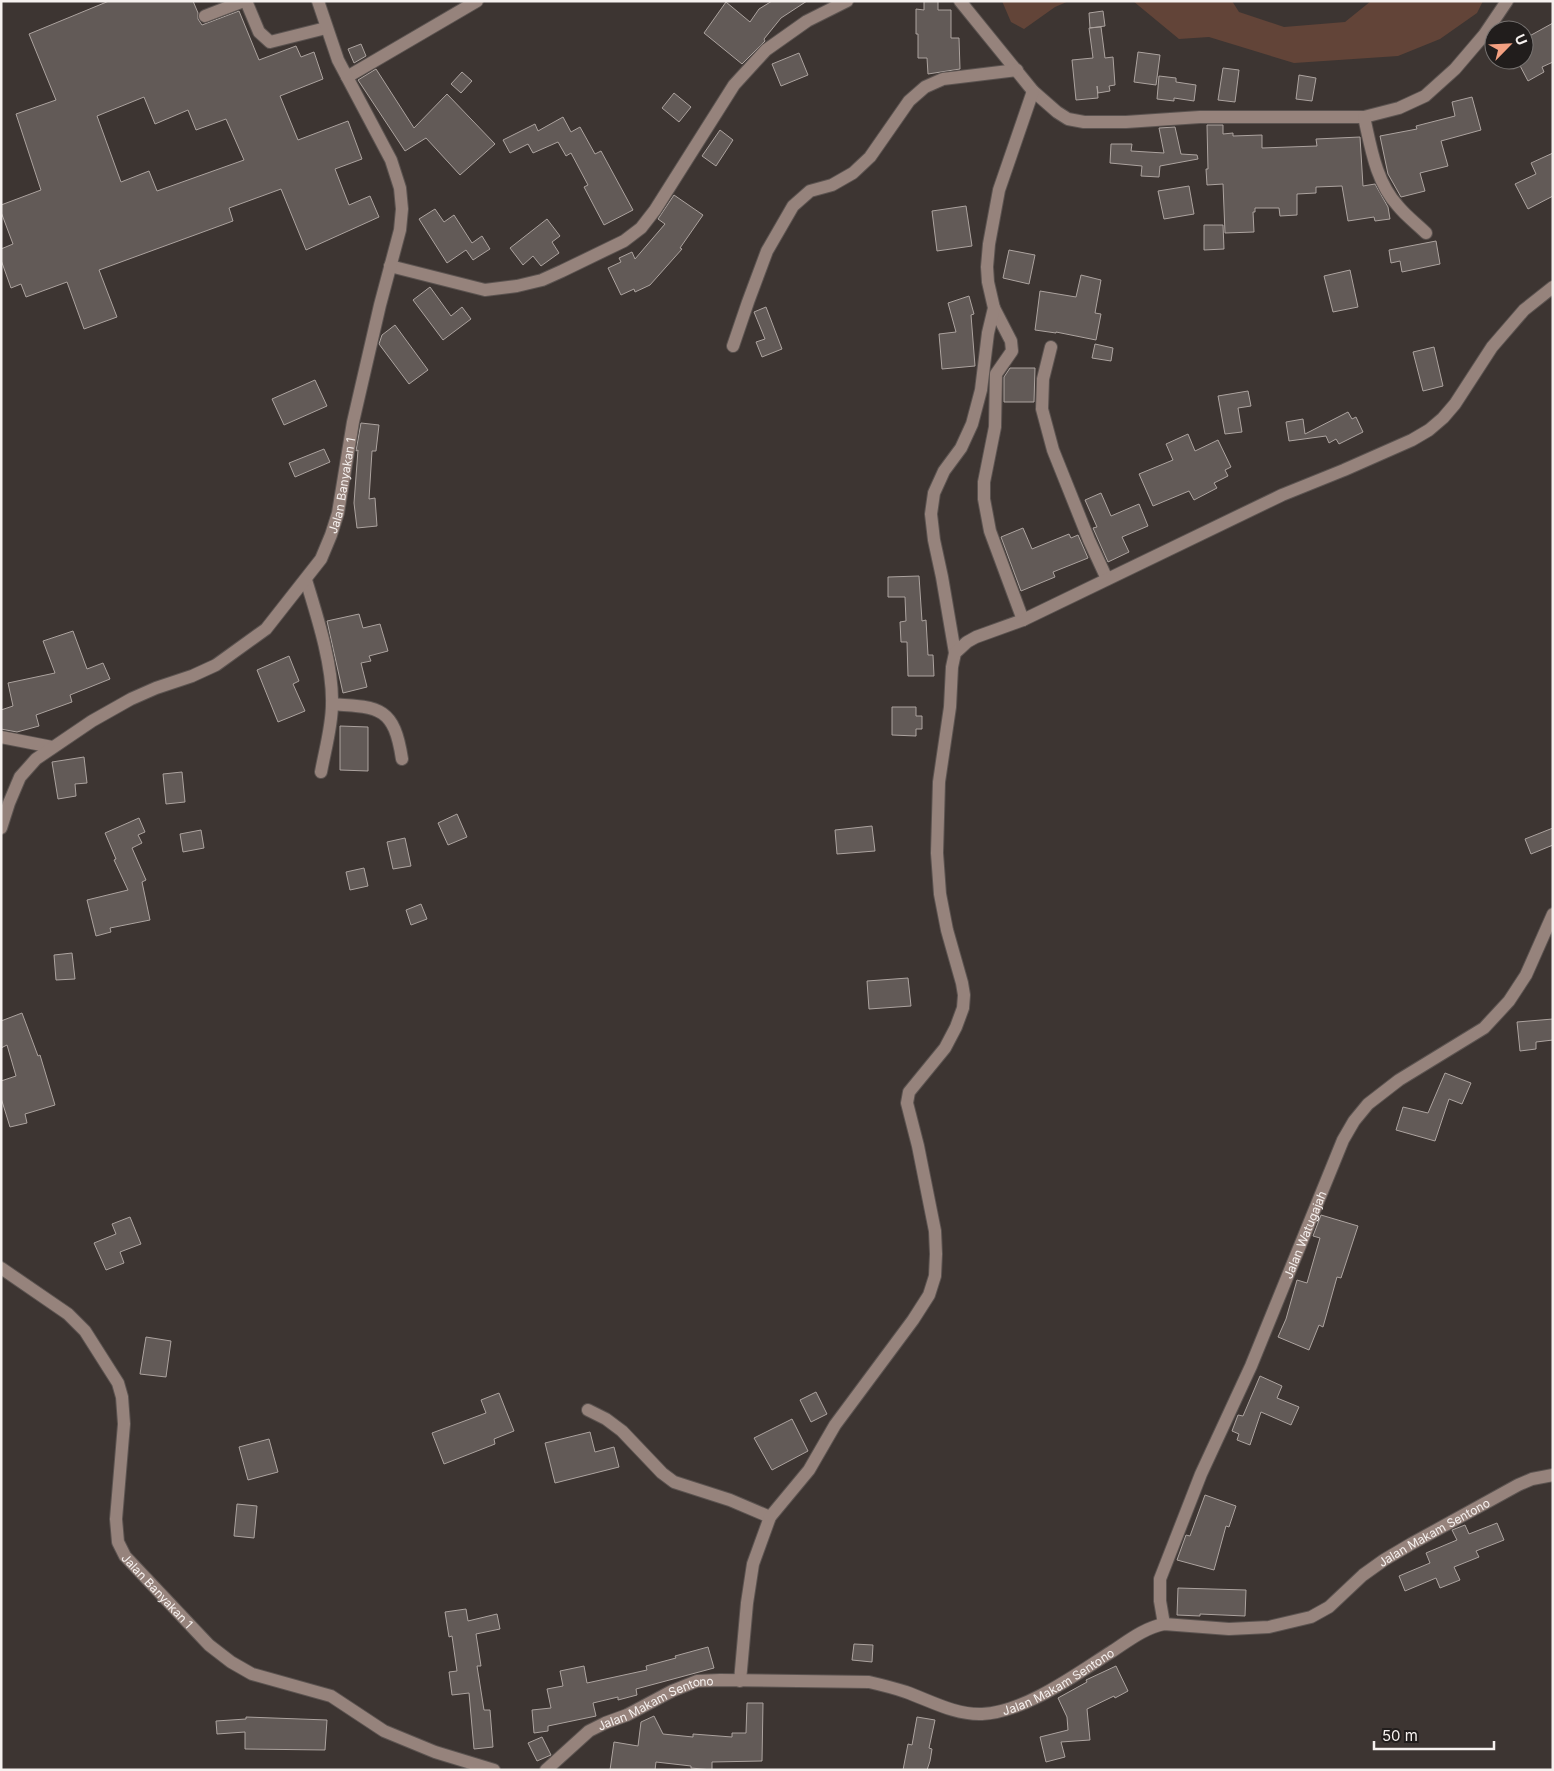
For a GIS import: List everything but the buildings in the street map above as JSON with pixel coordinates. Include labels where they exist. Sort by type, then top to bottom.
[{"type":"street","points":[[205,16],[245,1],[259,32],[270,42],[326,28]]},
{"type":"street","name":"Jalan Banyakan 1","points":[[1,828],[20,777],[36,759],[52,747],[131,699],[192,676],[229,656],[266,629],[321,559],[331,536],[338,513],[353,422],[400,230],[402,209],[400,188],[391,160],[338,60],[318,1]]},
{"type":"street","points":[[347,77],[478,1]]},
{"type":"street","points":[[390,266],[485,290],[517,286],[542,280],[624,241],[640,228],[655,210],[734,85],[766,50],[807,21],[847,1]]},
{"type":"street","points":[[960,1],[1033,91],[1056,112],[1068,119],[1084,122],[1126,122],[1200,117],[1364,117],[1399,108],[1424,96],[1455,69],[1484,35],[1507,1]]},
{"type":"street","points":[[733,346],[767,251],[793,206],[810,191],[832,185],[853,173],[870,156],[909,101],[925,87],[943,80],[1017,70]]},
{"type":"street","points":[[1023,620],[990,531],[984,499],[984,482],[995,427],[996,374],[1012,351],[1011,341],[994,308],[990,295],[987,268],[999,190],[1033,91]]},
{"type":"street","points":[[1364,117],[1374,162],[1382,181],[1397,206],[1426,232]]},
{"type":"street","points":[[955,654],[966,642],[976,637],[1023,620],[1274,498],[1353,466],[1412,440],[1429,430],[1455,404],[1492,347],[1524,310],[1553,287]]},
{"type":"street","points":[[740,1681],[753,1564],[770,1517],[809,1470],[835,1425],[913,1320],[929,1296],[935,1276],[935,1231],[907,1103],[909,1092],[945,1048],[956,1028],[963,1008],[964,995],[947,930],[940,894],[937,852],[939,782],[950,707],[952,666],[955,654],[931,514],[934,493],[944,471],[961,448],[972,424],[981,390],[988,333],[994,308]]},
{"type":"street","points":[[1051,346],[1043,379],[1042,409],[1052,450],[1107,579]]},
{"type":"street","points":[[306,580],[330,676],[332,704],[321,772]]},
{"type":"street","points":[[332,704],[377,709],[390,721],[398,738],[402,759]]},
{"type":"street","points":[[1,737],[52,747]]},
{"type":"street","name":"Jalan Watugajah","points":[[1164,1624],[1160,1601],[1160,1579],[1201,1474],[1251,1366],[1344,1140],[1354,1121],[1368,1104],[1399,1080],[1484,1028],[1509,1002],[1526,975],[1553,914]]},
{"type":"street","name":"Jalan Banyakan 1","points":[[1,1268],[68,1314],[85,1331],[118,1383],[122,1397],[124,1424],[116,1520],[118,1542],[125,1556],[209,1645],[231,1662],[252,1674],[331,1696],[384,1730],[435,1752],[494,1770]]},
{"type":"street","points":[[588,1410],[606,1419],[622,1431],[662,1473],[674,1482],[730,1500],[770,1517]]},
{"type":"street","name":"Jalan Makam Sentono","points":[[546,1770],[589,1731],[697,1681],[869,1682],[890,1687],[965,1713],[982,1714],[1000,1711],[1022,1704],[1044,1693],[1146,1630],[1164,1624],[1229,1630],[1269,1627],[1311,1616],[1329,1607],[1363,1576],[1411,1544],[1518,1485],[1532,1479],[1553,1475]]},
{"type":"shaded area","points":[[1002,1],[1069,1],[1055,7],[1024,29],[1011,22]]},
{"type":"shaded area","points":[[1133,1],[1232,1],[1239,12],[1284,27],[1345,22],[1371,1],[1483,1],[1477,13],[1440,39],[1398,56],[1294,63],[1209,37],[1179,39]]}]
